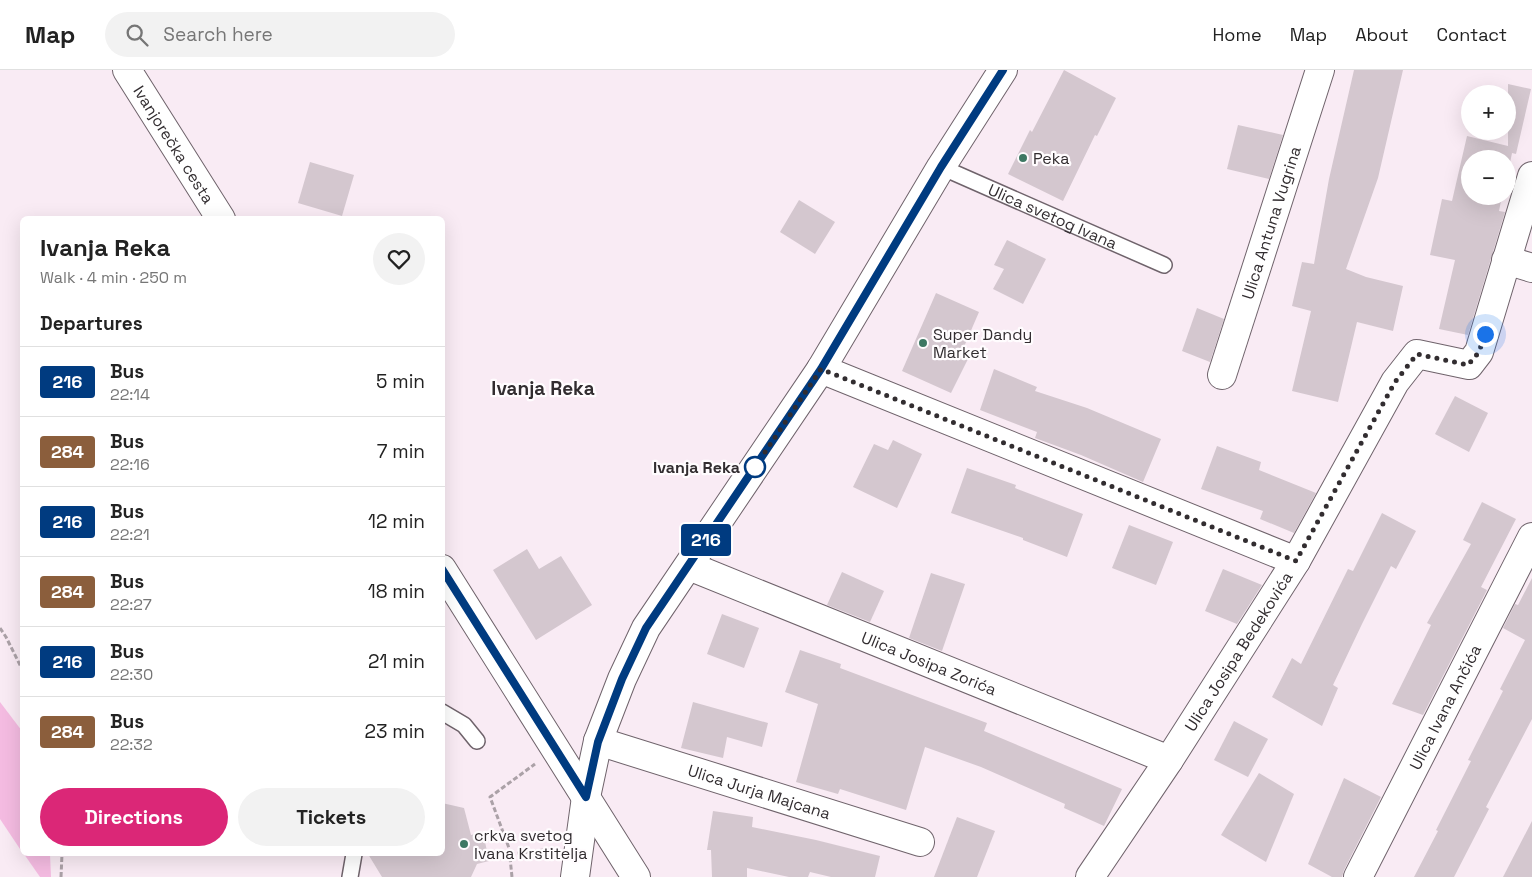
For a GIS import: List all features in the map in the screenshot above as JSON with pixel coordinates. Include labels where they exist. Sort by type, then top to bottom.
[{"type":"street","name":"Ivanjorečka cesta","points":[[127,70],[219,216]]},
{"type":"street","points":[[575,877],[586,797],[598,742],[622,679],[646,628],[821,369],[941,167],[1003,70]]},
{"type":"street","name":"Ulica Antuna Vugrina","points":[[1222,375],[1320,70]]},
{"type":"street","name":"Ulica Josipa Bedekovića","points":[[1090,877],[1169,760],[1296,561],[1395,382],[1417,354],[1468,365],[1479,352],[1532,176]]},
{"type":"street","points":[[1506,260],[1532,268]]},
{"type":"street","points":[[821,369],[1296,561]]},
{"type":"street","name":"Ulica Ivana Ančića","points":[[1358,877],[1532,537]]},
{"type":"street","name":"Ulica Josipa Zorića","points":[[688,566],[1169,760]]},
{"type":"street","points":[[445,574],[636,877]]},
{"type":"street","name":"Ulica Jurja Majcana","points":[[598,742],[920,842]]},
{"type":"lane","name":"Ulica svetog Ivana","points":[[941,167],[1164,265]]},
{"type":"lane","points":[[445,714],[464,725],[477,741]]},
{"type":"lane","points":[[350,877],[354,856]]},
{"type":"path","points":[[0,628],[20,665]]},
{"type":"path","points":[[512,877],[509,848],[490,798],[539,760]]},
{"type":"path","points":[[510,854],[556,848]]},
{"type":"path","points":[[61,877],[62,856]]},
{"type":"shaded area","points":[[0,702],[20,728],[20,849],[0,819]]},
{"type":"shaded area","points":[[25,856],[50,856],[51,877],[40,877]]},
{"type":"building","points":[[1064,70],[1116,98],[1097,136],[1095,135],[1063,201],[1008,174]]},
{"type":"building","points":[[1354,70],[1403,70],[1378,178],[1346,269],[1366,277],[1403,286],[1393,331],[1357,322],[1338,402],[1292,391],[1311,311],[1292,306],[1302,262],[1314,264],[1329,179]]},
{"type":"building","points":[[1516,86],[1531,89],[1516,154],[1516,150],[1464,150],[1466,140],[1483,140],[1508,146],[1508,140],[1516,140]]},
{"type":"building","points":[[1238,125],[1283,135],[1269,179],[1227,169]]},
{"type":"building","points":[[310,162],[354,175],[342,216],[298,203]]},
{"type":"building","points":[[1461,162],[1461,205],[1500,205],[1499,211],[1505,212],[1468,335],[1439,329],[1455,260],[1430,255],[1442,199],[1452,201]]},
{"type":"building","points":[[799,200],[835,222],[815,254],[780,232]]},
{"type":"building","points":[[1007,240],[1046,259],[1023,304],[993,289],[1004,269],[994,265]]},
{"type":"building","points":[[936,293],[979,312],[960,356],[968,359],[951,393],[902,371]]},
{"type":"building","points":[[1197,308],[1224,319],[1210,362],[1182,351]]},
{"type":"building","points":[[994,369],[1037,387],[1035,391],[1087,408],[1161,439],[1143,482],[1081,455],[1035,438],[1037,432],[980,410]]},
{"type":"building","points":[[1455,396],[1488,413],[1469,452],[1435,434]]},
{"type":"building","points":[[893,440],[922,454],[897,508],[853,487],[874,444],[888,450]]},
{"type":"building","points":[[1217,446],[1261,462],[1259,470],[1316,493],[1294,533],[1260,519],[1263,511],[1201,489]]},
{"type":"building","points":[[967,468],[1016,485],[1015,488],[1083,514],[1067,557],[1023,540],[1023,538],[951,513]]},
{"type":"building","points":[[1482,502],[1516,519],[1481,587],[1487,590],[1423,715],[1392,704],[1431,625],[1427,623],[1471,544],[1463,540]]},
{"type":"building","points":[[1382,513],[1416,531],[1396,569],[1391,566],[1362,624],[1333,685],[1338,688],[1322,726],[1272,697],[1292,658],[1301,664],[1348,569],[1353,571]]},
{"type":"building","points":[[1129,525],[1173,542],[1156,585],[1112,568]]},
{"type":"building","points":[[527,549],[539,569],[561,556],[592,605],[536,640],[493,570]]},
{"type":"building","points":[[1223,569],[1262,585],[1237,624],[1205,611]]},
{"type":"building","points":[[842,572],[884,591],[870,622],[827,605]]},
{"type":"building","points":[[931,573],[965,584],[942,651],[909,638]]},
{"type":"building","points":[[1532,578],[1532,719],[1486,807],[1489,809],[1454,877],[1414,877],[1471,761],[1468,760],[1503,691],[1500,689],[1525,640],[1503,628],[1515,604],[1518,605]]},
{"type":"building","points":[[722,614],[759,628],[744,668],[707,654]]},
{"type":"building","points":[[800,650],[841,664],[840,668],[987,723],[984,731],[1122,789],[1104,826],[1064,808],[1065,804],[981,767],[925,747],[906,810],[840,789],[838,794],[796,782],[818,704],[785,692]]},
{"type":"building","points":[[693,702],[768,723],[762,747],[727,737],[723,758],[681,748]]},
{"type":"building","points":[[1234,721],[1268,739],[1248,777],[1214,760]]},
{"type":"building","points":[[1259,773],[1294,794],[1266,862],[1221,835]]},
{"type":"building","points":[[1344,778],[1381,797],[1342,877],[1332,877],[1308,864]]},
{"type":"building","name":"crkva svetog Ivana Krstitelja","points":[[445,804],[464,808],[471,835],[483,832],[489,861],[477,864],[471,877],[382,877],[369,856],[445,856]]},
{"type":"building","points":[[713,811],[753,817],[752,827],[880,856],[875,877],[831,877],[810,872],[808,877],[789,877],[747,868],[747,877],[712,877],[711,850],[707,850]]},
{"type":"building","points":[[957,817],[995,831],[977,877],[934,877]]},
{"type":"building","points":[[1532,821],[1532,877],[1503,877]]},
{"type":"bus line","name":"216","points":[[445,574],[586,797],[598,742],[622,679],[646,628],[821,369],[941,167],[1003,70]]},
{"type":"place","name":"Peka","points":[[1023,158]]},
{"type":"place","name":"Super Dandy Market","points":[[923,343]]},
{"type":"place","name":"Ivanja Reka","points":[[755,467]]},
{"type":"place","name":"crkva svetog Ivana Krstitelja","points":[[464,844]]},
{"type":"district","name":"Ivanja Reka","points":[[543,388]]},
{"type":"route","points":[[755,467],[821,369],[1296,561],[1395,382],[1417,354],[1468,365],[1479,352],[1485,334]]}]
